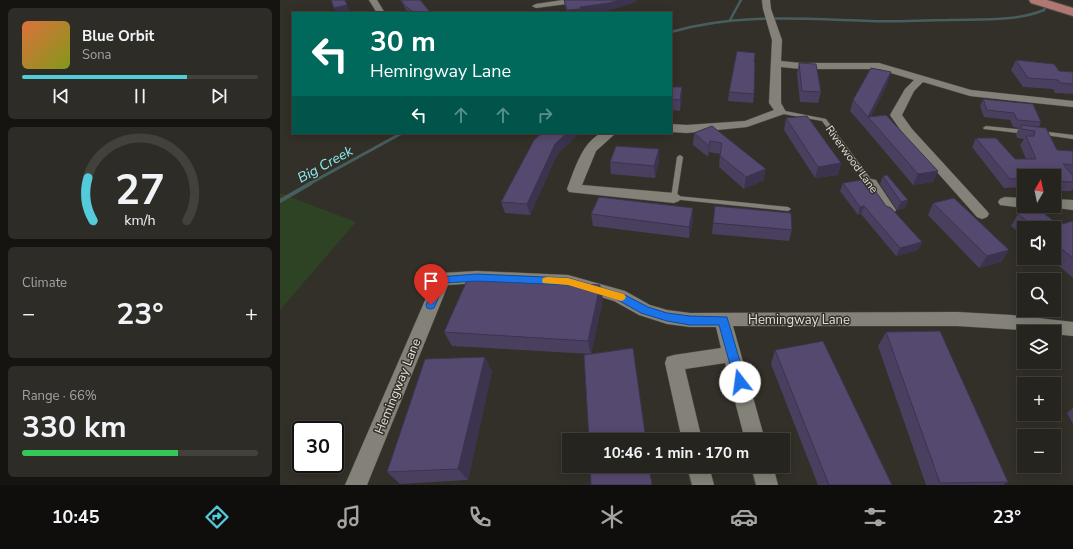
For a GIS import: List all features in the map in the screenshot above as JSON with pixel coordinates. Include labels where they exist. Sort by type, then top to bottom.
[{"type":"main road","points":[[1035,0],[1073,12]]},
{"type":"main road","points":[[1055,0],[1073,5]]},
{"type":"street","points":[[373,0],[380,12]]},
{"type":"street","points":[[536,6],[582,0]]},
{"type":"street","points":[[672,128],[687,129],[747,124],[780,112],[775,103],[777,40],[767,9],[766,0]]},
{"type":"street","points":[[776,63],[801,66],[879,66],[901,71],[921,79],[970,93],[1073,104]]},
{"type":"street","points":[[921,79],[910,89],[896,115],[908,132],[982,214]]},
{"type":"street","points":[[608,134],[589,148],[574,188],[674,198]]},
{"type":"street","name":"Riverwood Lane","points":[[871,184],[889,210]]},
{"type":"street","points":[[1006,202],[1017,203]]},
{"type":"street","points":[[1061,204],[1073,205]]},
{"type":"street","name":"Hemingway Lane","points":[[356,485],[442,279],[477,277],[568,282],[619,296],[645,310],[667,317],[690,320],[957,319],[1011,322],[1073,330]]},
{"type":"street","points":[[723,320],[753,433]]},
{"type":"street","points":[[690,433],[674,363],[732,354]]},
{"type":"street","points":[[699,473],[702,485]]},
{"type":"street","points":[[764,473],[767,485]]},
{"type":"lane","name":"Riverwood Lane","points":[[780,112],[824,120],[871,184]]},
{"type":"lane","points":[[986,128],[1073,137]]},
{"type":"lane","points":[[680,157],[674,198],[788,209]]},
{"type":"green space","points":[[280,193],[356,222],[280,310]]},
{"type":"building","points":[[331,0],[345,0],[347,5],[334,8]]},
{"type":"building","points":[[401,0],[420,0],[430,12],[414,12],[405,6]]},
{"type":"building","points":[[564,0],[620,0],[580,7],[580,9],[567,10]]},
{"type":"building","points":[[737,51],[755,53],[754,94],[729,92]]},
{"type":"building","points":[[1016,60],[1054,64],[1059,71],[1073,72],[1073,84],[1061,83],[1058,80],[1028,78]]},
{"type":"building","points":[[799,63],[816,64],[821,92],[802,91]]},
{"type":"building","points":[[871,68],[891,72],[868,117],[853,100]]},
{"type":"building","points":[[672,87],[682,87],[680,100],[672,99]]},
{"type":"building","points":[[983,99],[1033,104],[1041,122],[1017,120],[1014,113],[987,110]]},
{"type":"building","points":[[886,115],[938,171],[918,174],[868,117]]},
{"type":"building","points":[[807,116],[841,163],[818,167],[786,118]]},
{"type":"building","points":[[1021,125],[1046,128],[1057,150],[1073,151],[1073,165],[1063,164],[1073,176],[1073,182],[1061,181],[1061,169],[1017,169],[1017,178],[1010,179],[976,138],[996,138],[1015,159],[1036,159],[1026,136],[1034,136],[1035,131],[1022,129]]},
{"type":"building","points":[[712,126],[766,169],[746,177],[720,156],[722,143],[710,141],[709,146],[694,133]]},
{"type":"building","points":[[541,134],[566,134],[555,144],[527,204],[501,202],[534,140]]},
{"type":"building","points":[[616,146],[659,149],[654,166],[610,162]]},
{"type":"building","points":[[887,175],[908,200],[901,202],[883,176]]},
{"type":"building","points":[[867,179],[886,206],[891,208],[922,242],[900,248],[864,206],[860,207],[843,183]]},
{"type":"building","points":[[599,197],[693,208],[689,227],[591,214]]},
{"type":"building","points":[[954,198],[1009,250],[987,256],[933,203]]},
{"type":"building","points":[[715,206],[791,213],[792,230],[713,223]]},
{"type":"building","points":[[1043,213],[1054,221],[1027,221],[1018,214]]},
{"type":"building","points":[[1073,221],[1073,258],[1061,249],[1061,224]]},
{"type":"building","points":[[468,278],[600,285],[588,341],[444,332]]},
{"type":"building","points":[[940,331],[1008,482],[940,483],[886,332]]},
{"type":"building","points":[[823,341],[892,485],[829,485],[775,350]]},
{"type":"building","points":[[633,348],[645,433],[589,433],[584,355]]},
{"type":"building","points":[[485,357],[458,469],[387,472],[425,359]]},
{"type":"building","points":[[590,473],[650,473],[652,485],[591,485]]},
{"type":"waterway","points":[[730,20],[741,0]]},
{"type":"waterway","name":"Big Creek","points":[[672,32],[695,26],[745,20],[795,19],[890,21],[985,20],[1009,18],[1033,14],[1044,10],[1048,0]]},
{"type":"waterway","name":"Big Creek","points":[[309,184],[400,134]]},
{"type":"waterway","name":"Big Creek","points":[[280,201],[311,183]]},
{"type":"slow traffic","points":[[547,281],[568,282],[621,297]]},
{"type":"route","points":[[431,305],[442,279],[477,277],[568,282],[619,296],[645,310],[667,317],[690,320],[723,320],[740,382]]}]
